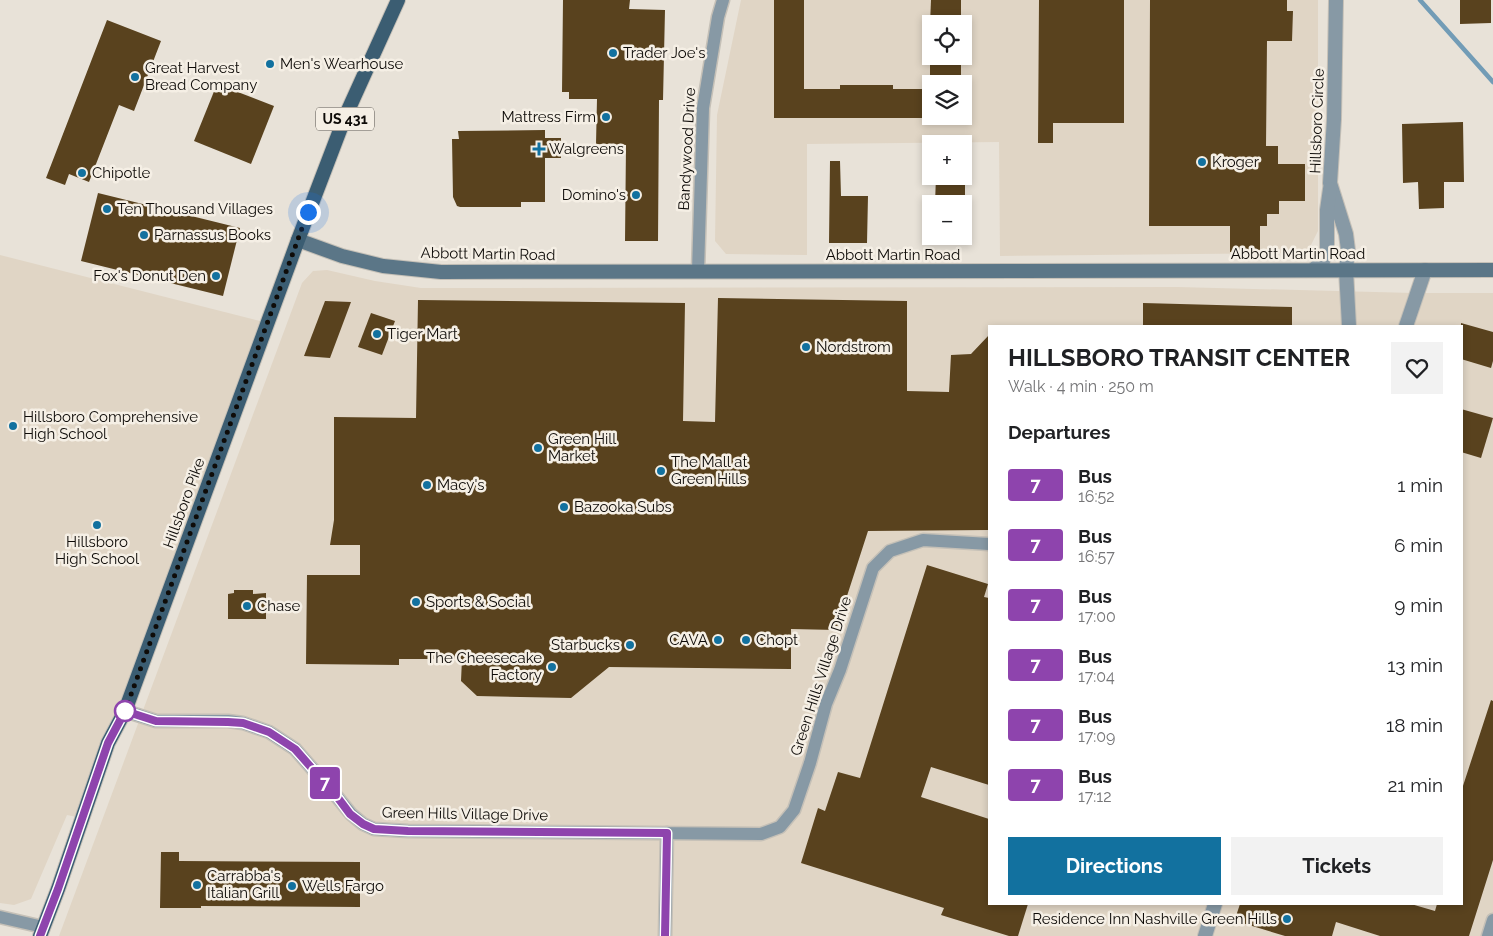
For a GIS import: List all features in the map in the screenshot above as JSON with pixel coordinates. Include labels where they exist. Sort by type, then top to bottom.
[{"type":"main road","name":"Hillsboro Pike","points":[[41,932],[58,889],[108,743],[125,711],[345,117],[398,0]]},
{"type":"main road","name":"Abbott Martin Road","points":[[298,240],[342,256],[383,266],[441,272],[1493,270]]},
{"type":"street","name":"Bandywood Drive","points":[[698,271],[703,108],[718,17],[723,0]]},
{"type":"street","name":"Hillsboro Circle","points":[[1336,0],[1334,119],[1330,183],[1346,234],[1349,325]]},
{"type":"street","points":[[1313,270],[1323,261],[1327,250],[1327,210],[1330,183]]},
{"type":"street","points":[[1406,325],[1425,270]]},
{"type":"street","name":"Green Hills Village Drive","points":[[125,711],[156,721],[243,723],[269,732],[295,749],[350,814],[363,824],[374,829],[408,831],[761,834],[780,827],[794,810],[810,763],[826,704],[840,670],[873,568],[890,550],[923,540],[988,544]]},
{"type":"street","points":[[665,936],[667,833]]},
{"type":"street","points":[[1205,936],[1214,905]]},
{"type":"street","points":[[0,917],[41,932]]},
{"type":"street","points":[[1488,936],[1493,920]]},
{"type":"shaded area","points":[[741,0],[1318,0],[1318,231],[1307,253],[1000,256],[999,142],[972,142],[972,135],[922,135],[922,143],[807,144],[807,255],[726,254],[715,241],[717,115]]},
{"type":"shaded area","name":"Hillsboro High School","points":[[0,255],[268,323],[82,818],[67,815],[31,899],[14,905],[0,903]]},
{"type":"shaded area","points":[[327,270],[375,281],[421,288],[1178,287],[1413,293],[1493,293],[1493,936],[59,936],[302,283],[313,271]]},
{"type":"building","points":[[563,0],[630,0],[629,9],[665,10],[663,100],[659,100],[658,241],[625,241],[626,145],[596,144],[597,99],[569,99],[569,92],[562,92]]},
{"type":"building","points":[[774,0],[804,0],[804,89],[840,89],[840,85],[893,85],[893,89],[922,89],[922,118],[774,118]]},
{"type":"building","points":[[931,0],[961,0],[961,15],[930,15]]},
{"type":"building","points":[[1039,0],[1124,0],[1124,123],[1053,123],[1053,143],[1038,143]]},
{"type":"building","points":[[1150,0],[1287,0],[1287,11],[1293,11],[1292,41],[1267,41],[1266,146],[1278,146],[1278,164],[1305,164],[1305,201],[1279,201],[1279,214],[1267,214],[1267,226],[1260,226],[1260,252],[1230,252],[1230,226],[1149,226]]},
{"type":"building","points":[[1460,0],[1491,0],[1491,23],[1460,24]]},
{"type":"building","points":[[107,20],[161,41],[134,111],[119,105],[89,182],[69,174],[65,185],[46,178]]},
{"type":"building","points":[[930,65],[961,65],[961,75],[930,75]]},
{"type":"building","points":[[217,84],[274,106],[251,164],[194,141]]},
{"type":"building","points":[[1463,122],[1464,182],[1444,182],[1444,208],[1419,209],[1418,182],[1403,183],[1402,124]]},
{"type":"building","name":"Walgreens","points":[[545,130],[545,138],[561,138],[561,158],[545,158],[545,202],[521,202],[521,207],[457,206],[453,197],[452,139],[459,139],[458,131]]},
{"type":"building","points":[[830,161],[840,161],[841,196],[868,196],[867,243],[829,243]]},
{"type":"building","points":[[936,185],[965,185],[965,195],[935,195]]},
{"type":"building","points":[[98,193],[240,228],[223,296],[81,261]]},
{"type":"building","name":"The Mall at Green Hills","points":[[718,298],[907,301],[907,391],[949,392],[951,355],[971,354],[988,336],[988,530],[868,531],[836,630],[791,629],[791,669],[609,667],[571,698],[477,696],[461,681],[462,659],[399,659],[399,665],[306,664],[307,575],[360,575],[360,545],[330,545],[334,520],[334,417],[416,418],[418,300],[685,303],[683,421],[715,422]]},
{"type":"building","points":[[325,301],[351,302],[330,358],[304,356]]},
{"type":"building","points":[[1143,303],[1292,307],[1292,325],[1143,325]]},
{"type":"building","name":"Tiger Mart","points":[[371,313],[395,321],[382,355],[358,347]]},
{"type":"building","points":[[1461,323],[1493,332],[1493,361],[1491,368],[1463,360],[1463,325]]},
{"type":"building","points":[[1463,410],[1493,418],[1481,458],[1463,453]]},
{"type":"building","points":[[927,565],[988,584],[984,597],[988,598],[988,785],[931,767],[921,797],[988,819],[988,905],[1028,905],[1018,936],[1009,936],[941,915],[944,908],[801,863],[818,808],[825,811],[838,772],[860,778]]},
{"type":"building","name":"Chase","points":[[234,590],[253,590],[253,594],[266,593],[266,619],[228,619],[228,594],[234,593]]},
{"type":"building","points":[[1491,700],[1493,701],[1493,860],[1469,936],[1380,936],[1336,922],[1332,936],[1285,936],[1239,922],[1236,916],[1240,905],[1414,905],[1435,911],[1437,905],[1463,905],[1463,786]]},
{"type":"building","points":[[161,852],[179,852],[179,861],[360,862],[360,907],[201,906],[201,908],[160,908]]},
{"type":"waterway","points":[[1420,0],[1493,82]]},
{"type":"bus line","name":"7","points":[[40,936],[110,737],[125,711],[156,721],[243,723],[269,732],[295,749],[350,814],[363,824],[374,829],[408,831],[667,833],[665,936]]},
{"type":"place","name":"Trader Joe's","points":[[613,53]]},
{"type":"place","name":"Men's Wearhouse","points":[[270,64]]},
{"type":"place","name":"Great Harvest Bread Company","points":[[135,77]]},
{"type":"place","name":"Mattress Firm","points":[[606,117]]},
{"type":"place","name":"Walgreens","points":[[539,149]]},
{"type":"place","name":"Kroger","points":[[1202,162]]},
{"type":"place","name":"Chipotle","points":[[82,173]]},
{"type":"place","name":"Domino's","points":[[636,195]]},
{"type":"place","name":"Ten Thousand Villages","points":[[107,209]]},
{"type":"place","name":"Parnassus Books","points":[[144,235]]},
{"type":"place","name":"Fox's Donut Den","points":[[216,276]]},
{"type":"place","name":"Tiger Mart","points":[[377,334]]},
{"type":"place","name":"Nordstrom","points":[[806,347]]},
{"type":"place","name":"Hillsboro Comprehensive High School","points":[[13,426]]},
{"type":"place","name":"Green Hill Market","points":[[538,448]]},
{"type":"place","name":"The Mall at Green Hills","points":[[661,471]]},
{"type":"place","name":"Macy's","points":[[427,485]]},
{"type":"place","name":"Bazooka Subs","points":[[564,507]]},
{"type":"place","name":"Hillsboro High School","points":[[97,525]]},
{"type":"place","name":"Sports & Social","points":[[416,602]]},
{"type":"place","name":"Chase","points":[[247,606]]},
{"type":"place","name":"CAVA","points":[[718,640]]},
{"type":"place","name":"Chopt","points":[[746,640]]},
{"type":"place","name":"Starbucks","points":[[630,645]]},
{"type":"place","name":"The Cheesecake Factory","points":[[552,667]]},
{"type":"place","name":"Carrabba's Italian Grill","points":[[197,885]]},
{"type":"place","name":"Wells Fargo","points":[[292,886]]},
{"type":"place","name":"Residence Inn Nashville Green Hills","points":[[1287,919]]},
{"type":"route","points":[[125,711],[308,212]]}]
